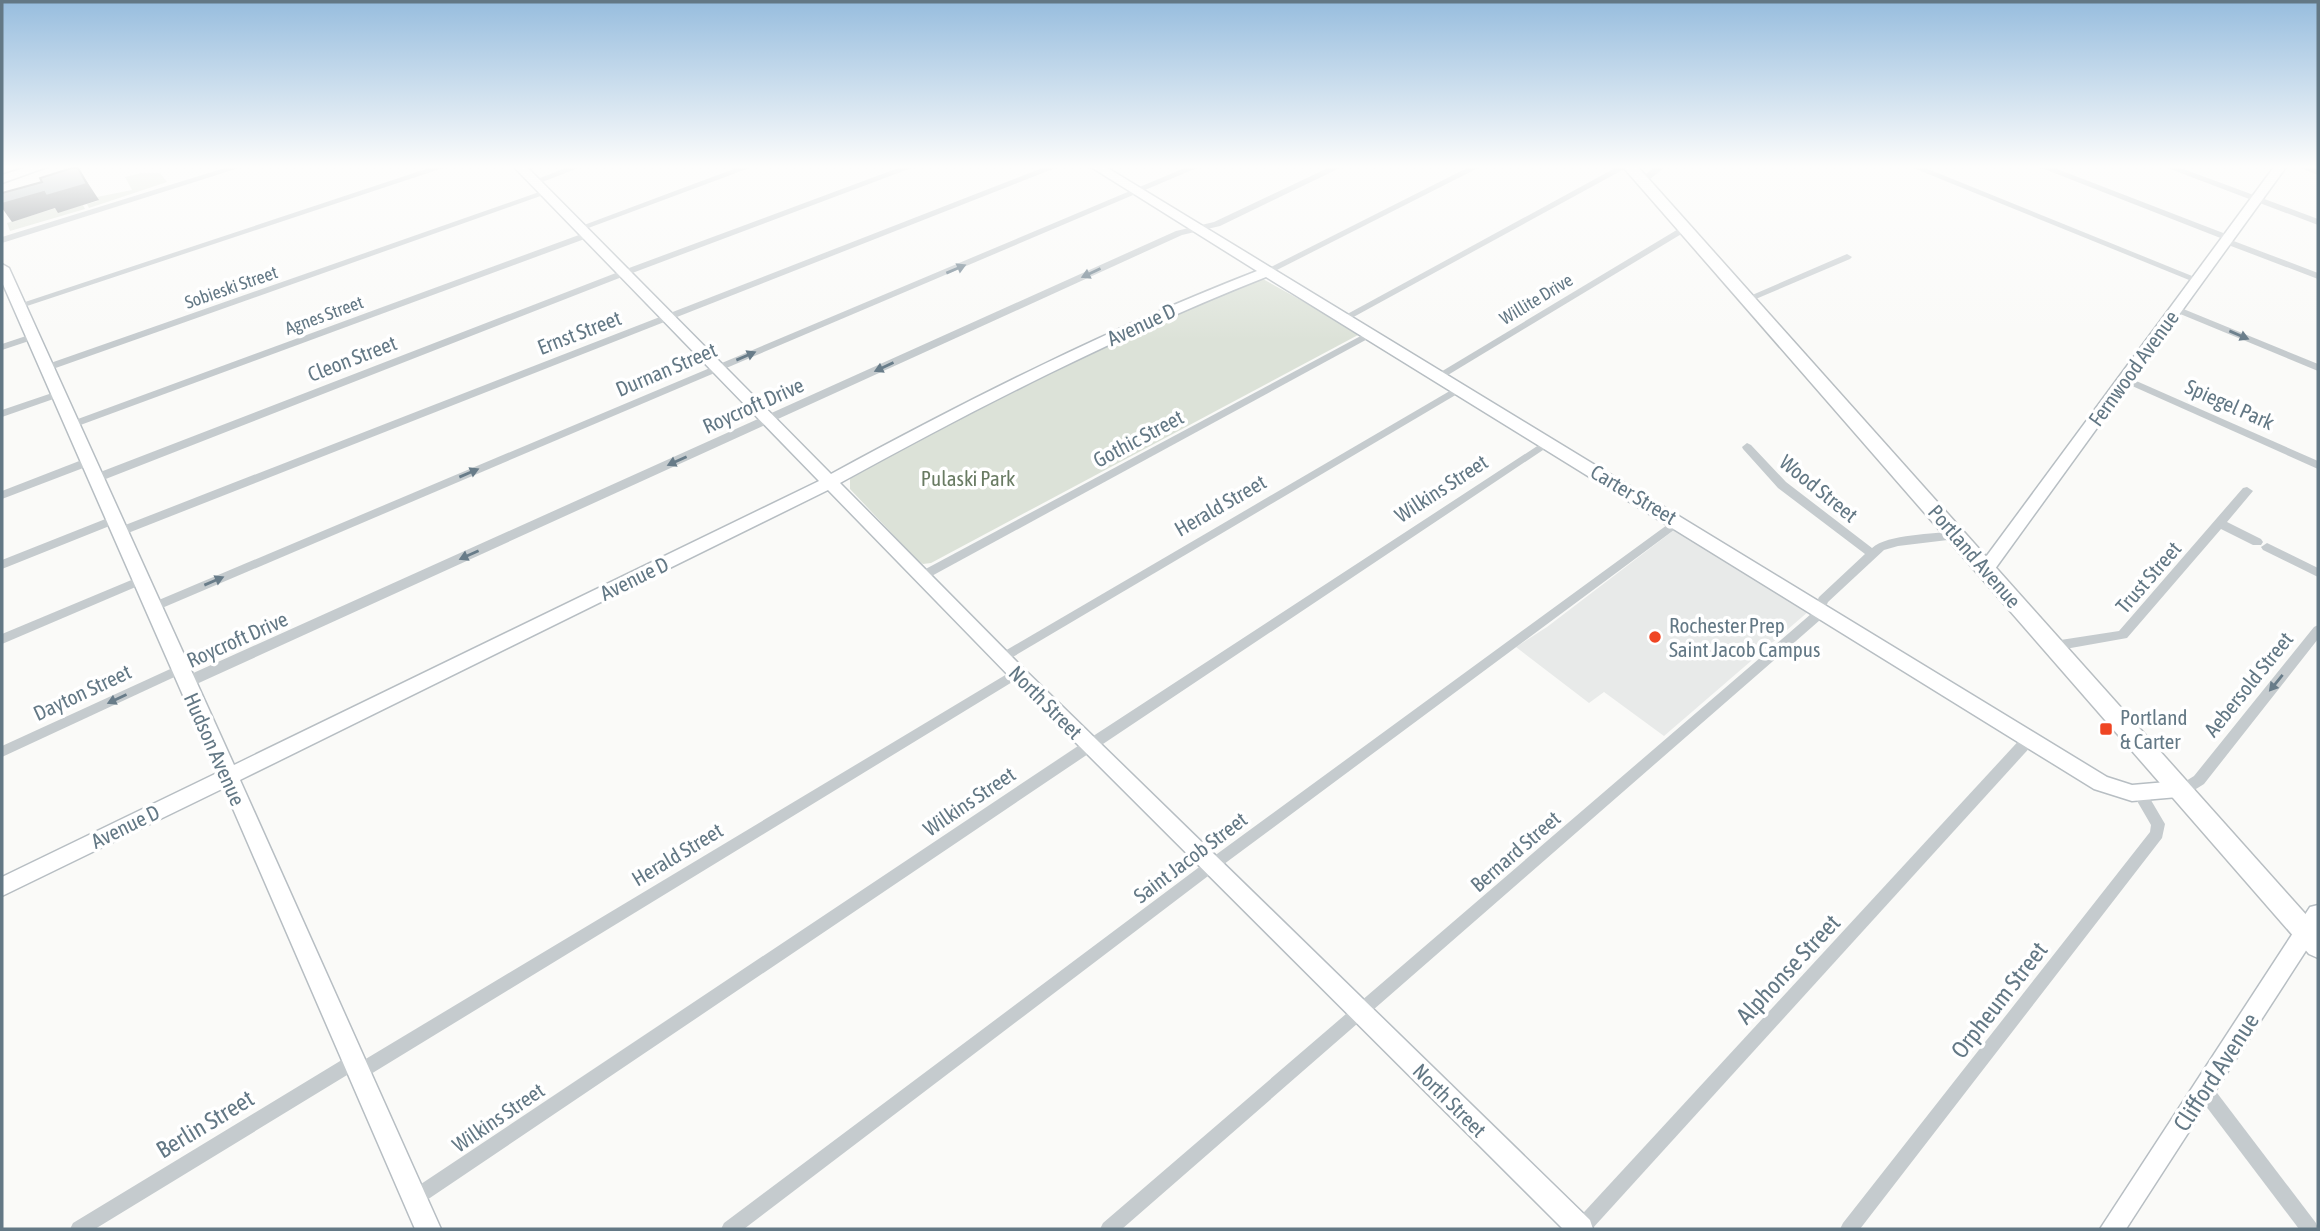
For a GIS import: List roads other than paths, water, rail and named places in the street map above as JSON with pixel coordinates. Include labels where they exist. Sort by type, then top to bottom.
[{"type":"main road","name":"Portland Avenue","points":[[1682,224],[2178,789],[2314,931]]},
{"type":"street","points":[[2,240],[52,224]]},
{"type":"street","points":[[18,306],[267,224]]},
{"type":"street","name":"Sobieski Street","points":[[46,368],[455,224]]},
{"type":"street","name":"North Street","points":[[576,224],[924,575],[1089,746],[1580,1229]]},
{"type":"street","name":"Agnes Street","points":[[71,425],[602,224]]},
{"type":"street","name":"Cleon Street","points":[[94,479],[755,224]]},
{"type":"street","name":"Ernst Street","points":[[2,565],[116,526],[669,318],[908,224]]},
{"type":"street","name":"Durnan Street","points":[[151,608],[1061,224]]},
{"type":"street","name":"Carter Street","points":[[1192,224],[2101,783],[2117,790],[2140,794],[2178,789]]},
{"type":"street","name":"Roycroft Drive","points":[[182,677],[769,420],[1179,233],[1215,224]]},
{"type":"street","points":[[1268,271],[1361,224]]},
{"type":"street","points":[[1345,318],[1518,224]]},
{"type":"street","points":[[2058,224],[2197,280]]},
{"type":"street","points":[[2188,224],[2318,276]]},
{"type":"street","name":"Fernwood Avenue","points":[[1986,569],[2238,224]]},
{"type":"street","name":"Willite Drive","points":[[1439,376],[1685,228]]},
{"type":"street","points":[[1748,299],[1847,257]]},
{"type":"street","name":"Hudson Avenue","points":[[2,268],[5,285],[18,306],[58,394],[428,1229]]},
{"type":"street","name":"Avenue D","points":[[2,887],[831,481],[941,421],[1151,319],[1268,271]]},
{"type":"street","points":[[2176,309],[2318,368]]},
{"type":"street","name":"Gothic Street","points":[[924,575],[1370,334]]},
{"type":"street","points":[[2,347],[32,337]]},
{"type":"street","name":"Spiegel Park","points":[[2125,379],[2318,465]]},
{"type":"street","name":"Herald Street","points":[[1002,658],[1460,388]]},
{"type":"street","points":[[2,414],[58,394]]},
{"type":"street","name":"Wilkins Street","points":[[415,1198],[1548,442]]},
{"type":"street","name":"Wood Street","points":[[1747,447],[1782,485],[1872,554]]},
{"type":"street","points":[[2,495],[87,462]]},
{"type":"street","name":"Trust Street","points":[[2054,646],[2123,635],[2247,491]]},
{"type":"street","name":"Saint Jacob Street","points":[[730,1229],[1211,866],[1678,521]]},
{"type":"street","points":[[2220,523],[2318,573]]},
{"type":"street","name":"Bernard Street","points":[[1110,1229],[1816,617],[1823,600],[1872,554],[1888,544],[1956,535]]},
{"type":"street","points":[[2,639],[141,580]]},
{"type":"street","name":"Aebersold Street","points":[[2178,789],[2199,780],[2318,630]]},
{"type":"street","name":"Herald Street","points":[[358,1066],[1017,673]]},
{"type":"street","name":"Dayton Street","points":[[2,751],[182,677]]},
{"type":"street","name":"Alphonse Street","points":[[1580,1229],[2029,740]]},
{"type":"street","name":"Orpheum Street","points":[[1849,1229],[2157,834],[2158,824],[2140,794]]},
{"type":"street","name":"Clifford Avenue","points":[[2112,1229],[2314,931]]},
{"type":"street","name":"Berlin Street","points":[[79,1229],[358,1066]]},
{"type":"street","points":[[2205,1091],[2310,1229]]},
{"type":"place","name":"Rochester Prep Saint Jacob Campus","points":[[1655,637]]},
{"type":"place","name":"Portland & Carter","points":[[2106,729]]},
{"type":"park label","name":"Pulaski Park","points":[[968,478]]}]
